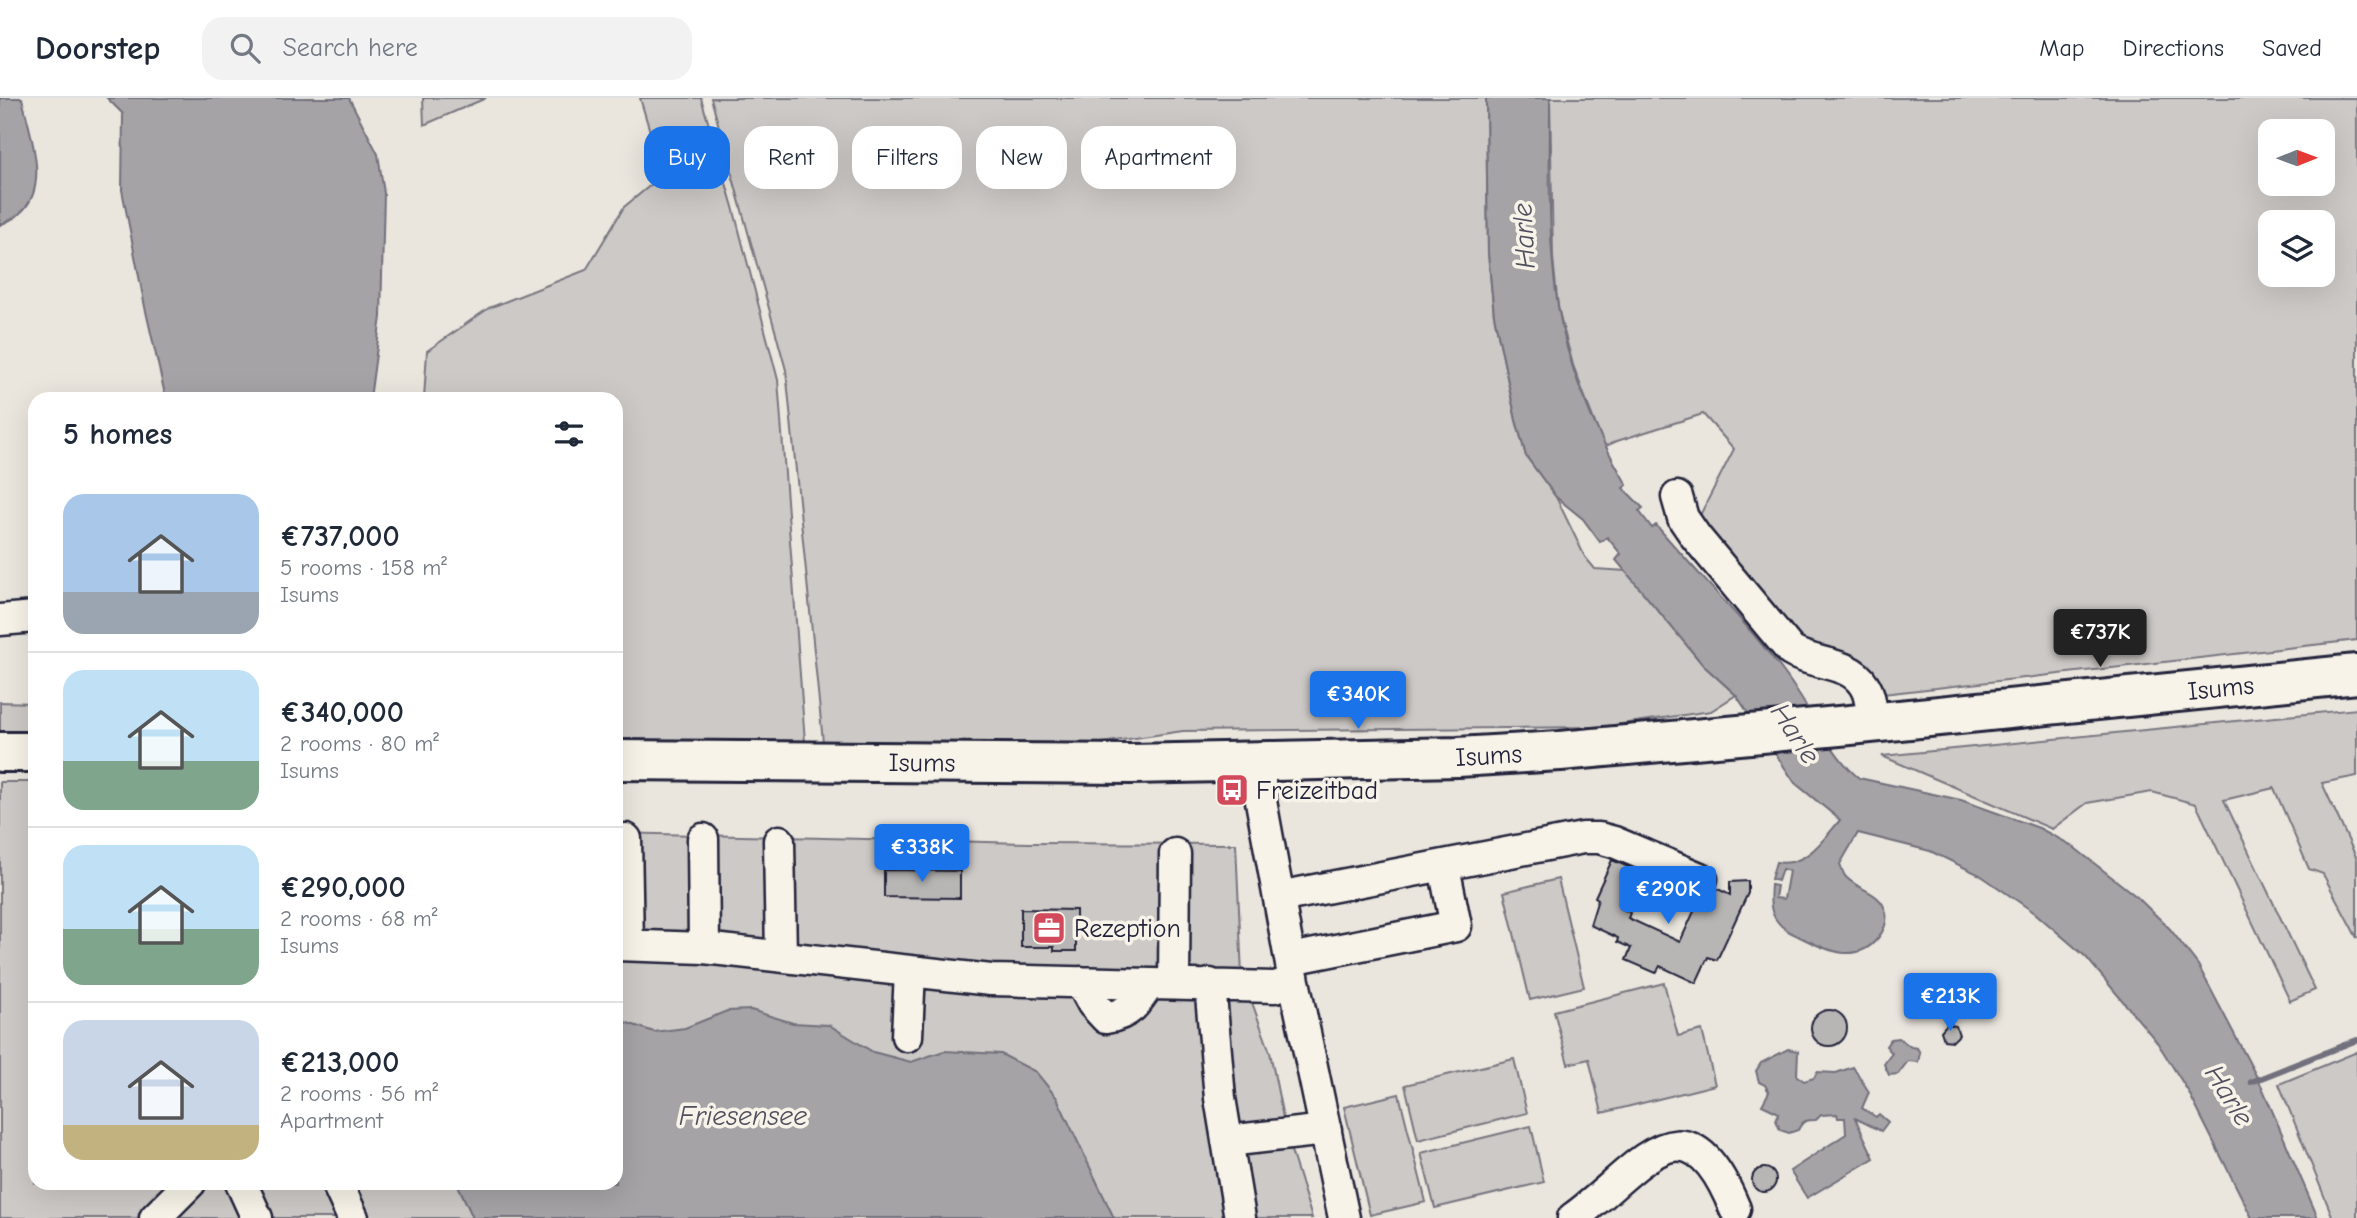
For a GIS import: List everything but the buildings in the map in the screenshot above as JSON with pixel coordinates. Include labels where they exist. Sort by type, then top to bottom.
[{"type":"main road","name":"Isums","points":[[623,760],[1050,764],[1458,757],[1560,751],[2357,674]]},
{"type":"main road","points":[[0,752],[28,752]]},
{"type":"lane","points":[[1677,497],[1683,518],[1696,537],[1791,651],[1801,657],[1841,668],[1855,675],[1864,684],[1861,723]]},
{"type":"lane","points":[[0,620],[28,618]]},
{"type":"lane","points":[[1259,762],[1261,801],[1344,1218]]},
{"type":"lane","points":[[1279,897],[1583,838],[1614,842],[1702,879]]},
{"type":"lane","points":[[623,918],[626,839]]},
{"type":"lane","points":[[703,839],[704,948]]},
{"type":"lane","points":[[779,841],[781,956]]},
{"type":"lane","points":[[1162,984],[1175,854]]},
{"type":"lane","points":[[623,945],[704,948],[991,980],[1275,987],[1293,970],[1456,926],[1444,867]]},
{"type":"lane","points":[[907,1035],[910,971]]},
{"type":"lane","points":[[1210,984],[1220,1098],[1240,1218]]},
{"type":"lane","points":[[1227,1141],[1326,1130]]},
{"type":"lane","points":[[1573,1218],[1644,1158],[1672,1145],[1694,1148],[1704,1154],[1726,1185],[1735,1209]]},
{"type":"lane","points":[[155,1218],[183,1190]]},
{"type":"lane","points":[[244,1190],[257,1218]]},
{"type":"lane","points":[[340,1190],[353,1218]]},
{"type":"shaded area","points":[[423,98],[486,98],[424,125]]},
{"type":"shaded area","points":[[640,98],[701,98],[709,126],[648,126]]},
{"type":"shaded area","points":[[711,98],[1486,98],[1488,253],[1494,315],[1526,456],[1556,497],[1585,557],[1595,569],[1627,571],[1703,665],[1736,695],[1711,711],[1601,727],[1183,731],[1101,743],[823,742],[786,370],[730,167],[730,126],[719,126]]},
{"type":"shaded area","points":[[1550,98],[2357,98],[2357,640],[1883,694],[1794,640],[1696,523],[1734,449],[1703,414],[1604,447],[1573,365],[1558,308],[1553,257]]},
{"type":"shaded area","points":[[646,189],[728,189],[778,380],[805,742],[623,741],[623,392],[424,392],[427,351],[489,308],[586,270],[624,207]]},
{"type":"shaded area","points":[[0,702],[28,703],[28,737],[0,737]]},
{"type":"shaded area","points":[[2357,709],[2357,776],[2322,783],[2357,859],[2357,938],[2323,874],[2309,869],[2274,788],[2224,800],[2315,990],[2290,1001],[2196,804],[2152,792],[2087,803],[2052,829],[1882,756]]},
{"type":"shaded area","points":[[0,782],[28,782],[28,1190],[623,1190],[623,833],[1030,843],[1236,844],[1242,975],[1270,1052],[1287,1138],[1312,1218],[0,1218]]},
{"type":"shaded area","points":[[1558,879],[1584,987],[1530,1000],[1504,892]]},
{"type":"shaded area","points":[[1664,983],[1678,1036],[1702,1030],[1715,1085],[1602,1113],[1589,1059],[1568,1064],[1554,1011]]},
{"type":"shaded area","points":[[2357,1052],[2357,1218],[2333,1218],[2279,1084]]},
{"type":"shaded area","points":[[1514,1059],[1527,1113],[1418,1140],[1405,1085]]},
{"type":"shaded area","points":[[1399,1094],[1426,1202],[1370,1215],[1344,1107]]},
{"type":"shaded area","points":[[1531,1126],[1544,1182],[1435,1208],[1421,1153]]},
{"type":"water","points":[[0,98],[22,98],[36,159],[36,175],[29,203],[17,216],[0,225]]},
{"type":"water","points":[[107,98],[349,98],[378,154],[384,193],[381,317],[371,392],[164,392],[122,190],[123,114]]},
{"type":"water","name":"Harle","points":[[1486,98],[1550,98],[1551,228],[1554,280],[1563,330],[1584,399],[1627,485],[1623,488],[1643,508],[1639,511],[1652,528],[1656,525],[1770,654],[1839,757],[1859,778],[1961,800],[2039,828],[2071,845],[2137,897],[2170,929],[2198,965],[2262,1087],[2318,1218],[2252,1218],[2188,1091],[2157,1042],[2086,957],[2035,913],[1980,875],[1930,851],[1858,833],[1840,864],[1846,877],[1875,896],[1884,906],[1886,920],[1878,938],[1861,951],[1842,953],[1823,948],[1779,924],[1771,908],[1771,885],[1777,886],[1775,898],[1784,899],[1789,871],[1782,869],[1778,881],[1771,879],[1776,862],[1786,863],[1805,857],[1840,820],[1795,783],[1736,695],[1703,665],[1616,560],[1621,554],[1607,537],[1600,542],[1583,519],[1556,497],[1526,456],[1494,315],[1488,253]]},
{"type":"water","name":"Friesensee","points":[[751,1010],[793,1023],[829,1025],[873,1052],[911,1062],[944,1051],[1001,1054],[1036,1072],[1057,1098],[1114,1218],[473,1218],[460,1190],[623,1190],[623,1021],[654,1032],[685,1028],[727,1011]]},
{"type":"water","points":[[1899,1038],[1917,1048],[1920,1053],[1918,1062],[1908,1061],[1898,1074],[1889,1075],[1884,1064],[1892,1053],[1886,1046],[1891,1039]]},
{"type":"water","points":[[1788,1049],[1798,1051],[1797,1076],[1804,1081],[1814,1078],[1817,1072],[1836,1073],[1853,1067],[1869,1092],[1862,1108],[1876,1117],[1879,1114],[1888,1122],[1881,1131],[1855,1118],[1874,1158],[1807,1198],[1790,1171],[1846,1134],[1845,1118],[1838,1118],[1837,1114],[1821,1115],[1816,1120],[1803,1122],[1798,1130],[1789,1133],[1780,1130],[1776,1120],[1779,1113],[1762,1105],[1769,1092],[1765,1085],[1759,1082],[1756,1071],[1761,1063]]},
{"type":"waterway","name":"Harle","points":[[2251,1082],[2357,1040]]},
{"type":"place","name":"Freizeitbad","points":[[1232,790]]},
{"type":"place","name":"Rezeption","points":[[1049,928]]}]
